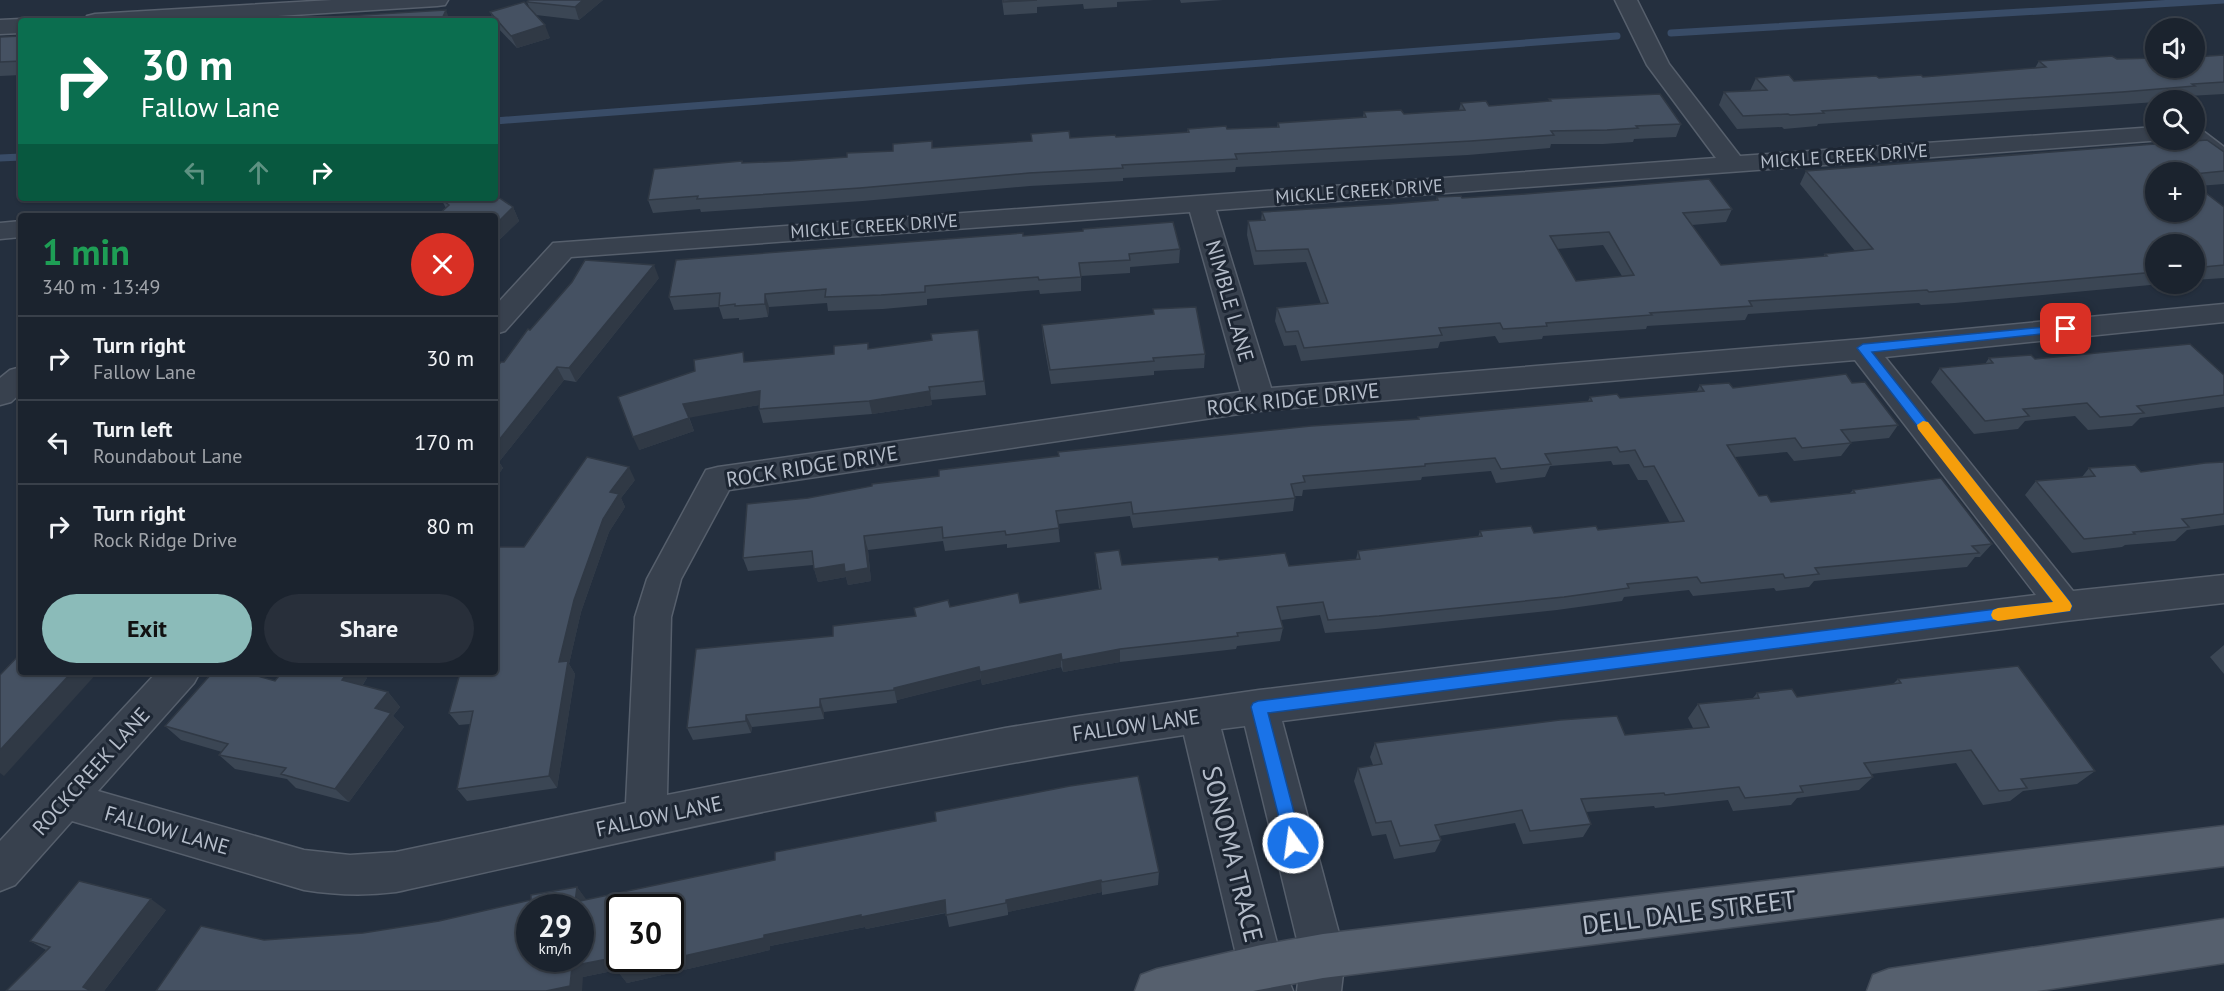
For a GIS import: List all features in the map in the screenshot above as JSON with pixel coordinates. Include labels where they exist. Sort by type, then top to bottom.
[{"type":"main road","name":"DELL DALE STREET","points":[[1157,991],[1321,974],[2224,846]]},
{"type":"main road","points":[[1889,991],[2224,941]]},
{"type":"street","points":[[144,18],[437,0]]},
{"type":"street","points":[[1626,0],[1658,65],[1733,164]]},
{"type":"street","points":[[0,27],[18,26]]},
{"type":"street","points":[[2205,130],[2224,129]]},
{"type":"street","name":"MICKLE CREEK DRIVE","points":[[498,321],[563,249],[2145,135]]},
{"type":"street","points":[[2205,144],[2224,159]]},
{"type":"street","name":"NIMBLE LANE","points":[[1201,202],[1259,400]]},
{"type":"street","points":[[0,231],[18,229]]},
{"type":"street","name":"ROCK RIDGE DRIVE","points":[[646,818],[653,617],[664,579],[718,479],[1259,400],[1863,348],[2224,313]]},
{"type":"street","points":[[1863,348],[2065,606]]},
{"type":"street","points":[[0,394],[18,379]]},
{"type":"street","name":"FALLOW LANE","points":[[65,800],[304,870],[352,876],[396,872],[646,818],[1005,745],[1258,707],[2065,606],[2224,589]]},
{"type":"street","name":"ROCKCREEK LANE","points":[[0,871],[178,675]]},
{"type":"street","points":[[1258,707],[1321,974]]},
{"type":"street","name":"SONOMA TRACE","points":[[1199,716],[1266,979]]},
{"type":"building","points":[[529,0],[583,0],[575,7],[527,2]]},
{"type":"building","points":[[1003,0],[1037,0],[1003,2]]},
{"type":"building","points":[[524,2],[545,25],[511,36],[498,21],[498,18],[490,12]]},
{"type":"building","points":[[446,10],[442,18],[312,18]]},
{"type":"building","points":[[18,36],[18,61],[0,62],[0,37]]},
{"type":"building","points":[[2224,55],[2224,82],[2122,92],[1822,111],[1824,113],[1743,116],[1724,92],[1767,90],[1756,78],[1789,75],[1794,81],[1876,76],[1879,78],[1921,75],[1923,77],[2046,67],[2039,61],[2112,56],[2117,59],[2145,58],[2145,78],[2205,78],[2205,56]]},
{"type":"building","points":[[1660,94],[1681,124],[1607,130],[1551,131],[1554,135],[1471,141],[1235,154],[1237,159],[1122,165],[1123,168],[1029,173],[860,188],[648,200],[654,169],[742,161],[742,163],[847,157],[847,153],[893,151],[893,144],[932,141],[932,148],[1032,141],[1031,134],[1069,131],[1070,138],[1189,132],[1188,129],[1226,126],[1227,129],[1279,127],[1278,123],[1366,117],[1364,112],[1401,110],[1404,114],[1465,110],[1461,103],[1486,101],[1489,106],[1551,101],[1549,99]]},
{"type":"building","points":[[2205,140],[2207,140],[2224,152],[2224,171],[2205,173],[2205,162],[2145,162],[2145,222],[2205,222],[2205,192],[2224,207],[2224,265],[2205,267],[2205,234],[2145,234],[2145,273],[1929,292],[1927,290],[1749,301],[1752,306],[1546,323],[1547,326],[1503,329],[1500,323],[1439,328],[1442,335],[1304,348],[1298,331],[1286,332],[1277,308],[1328,303],[1308,249],[1256,251],[1248,221],[1265,220],[1262,212],[1438,200],[1437,197],[1461,196],[1462,198],[1525,194],[1709,179],[1732,209],[1683,213],[1721,265],[1827,256],[1825,254],[1873,249],[1806,171],[2145,145],[2145,150],[2205,150]],"holes":[[[1609,232],[1634,275],[1576,281],[1550,236]]]},
{"type":"building","points":[[498,197],[513,207],[498,222],[498,213],[440,213],[449,205],[444,201],[498,201]]},
{"type":"building","points":[[1173,222],[1180,249],[1129,254],[1130,260],[1079,263],[1081,277],[1039,280],[1038,277],[925,286],[925,292],[881,295],[825,297],[826,289],[765,294],[765,304],[735,306],[735,304],[719,306],[720,293],[669,297],[676,260],[1023,233],[1023,236]]},
{"type":"building","points":[[585,260],[654,265],[569,368],[557,367],[498,441],[498,366],[504,362],[528,329],[530,330],[572,282]]},
{"type":"building","points":[[1196,307],[1205,354],[1050,370],[1042,325],[1154,314],[1153,309]]},
{"type":"building","points":[[978,330],[984,381],[929,387],[930,391],[869,401],[759,409],[760,391],[683,404],[689,418],[633,437],[618,397],[695,371],[694,360],[743,352],[744,362],[834,354],[834,346],[868,343],[868,349],[932,340],[931,334]]},
{"type":"building","points":[[2190,344],[2224,375],[2224,395],[2137,406],[2144,413],[2100,417],[2087,403],[2023,409],[2029,416],[1985,421],[1940,368],[1993,363],[1989,358],[2031,355],[2035,359]]},
{"type":"building","points":[[1846,374],[1852,383],[1865,382],[1898,425],[1841,430],[1851,443],[1802,448],[1795,438],[1727,445],[1759,496],[1767,495],[1771,502],[1855,493],[1853,490],[1941,478],[1992,544],[1972,546],[1979,553],[1815,568],[1819,574],[1785,578],[1783,574],[1701,583],[1697,577],[1627,584],[1629,588],[1564,597],[1379,616],[1328,620],[1323,602],[1277,607],[1283,628],[1237,633],[1238,636],[1120,649],[1062,660],[1061,654],[980,672],[979,667],[894,688],[894,690],[820,699],[820,707],[746,715],[746,721],[687,728],[696,649],[833,636],[833,626],[916,616],[914,608],[948,600],[950,607],[1018,593],[1020,603],[1101,589],[1095,553],[1119,550],[1122,565],[1218,557],[1219,560],[1285,553],[1289,566],[1360,559],[1358,551],[1482,536],[1480,531],[1531,526],[1534,533],[1596,526],[1598,530],[1684,521],[1654,466],[1644,467],[1635,450],[1620,452],[1617,447],[1545,454],[1551,464],[1501,469],[1495,458],[1303,476],[1305,482],[1291,484],[1295,498],[1133,514],[1131,502],[1056,511],[1059,528],[1006,535],[1005,531],[943,538],[942,527],[864,536],[868,568],[845,572],[844,564],[814,569],[812,551],[743,558],[747,504],[808,498],[872,486],[872,484],[939,476],[939,470],[1059,456],[1058,452],[1311,426],[1419,419],[1418,417],[1592,401],[1590,397],[1617,394],[1620,398],[1704,391],[1700,385],[1729,383],[1733,388]]},
{"type":"building","points":[[587,457],[629,467],[610,492],[619,494],[603,519],[574,600],[559,662],[568,661],[549,776],[457,789],[473,711],[449,713],[459,675],[498,675],[498,547],[524,547]]},
{"type":"building","points":[[2224,462],[2224,514],[2182,519],[2189,527],[2133,532],[2135,534],[2084,539],[2036,481],[2095,476],[2089,468],[2135,465],[2141,472]]},
{"type":"building","points":[[18,656],[18,675],[69,675],[0,750],[0,675]]},
{"type":"building","points":[[2018,666],[2095,771],[2021,779],[2027,788],[1999,791],[1971,750],[1864,763],[1873,777],[1800,786],[1803,792],[1745,798],[1739,787],[1665,795],[1664,793],[1581,799],[1591,824],[1530,831],[1522,810],[1435,825],[1441,840],[1400,846],[1391,821],[1376,823],[1358,768],[1382,764],[1375,743],[1560,720],[1617,716],[1625,735],[1709,727],[1698,704],[1759,698],[1757,693],[1792,689],[1797,697],[1901,683],[1898,679]]},
{"type":"building","points":[[210,675],[254,675],[275,681],[280,675],[346,675],[342,680],[388,692],[375,708],[391,713],[335,789],[281,774],[286,768],[219,755],[228,744],[165,726]]},
{"type":"building","points":[[1138,776],[1159,872],[1102,882],[1101,880],[946,915],[945,900],[764,935],[764,938],[684,956],[684,894],[613,894],[775,860],[775,852],[936,821],[935,812],[1070,786]]},
{"type":"building","points":[[79,881],[151,899],[83,987],[91,991],[6,991],[50,947],[30,941]]},
{"type":"building","points":[[577,887],[576,894],[537,894]]},
{"type":"building","points":[[606,895],[606,959],[594,962],[594,898]]},
{"type":"building","points":[[516,903],[516,972],[571,972],[570,986],[546,991],[156,991],[201,926],[264,940],[363,933],[439,921]]},
{"type":"waterway","points":[[1671,33],[2224,0]]},
{"type":"waterway","points":[[498,121],[1617,36]]},
{"type":"waterway","points":[[0,158],[18,157]]},
{"type":"slow traffic","points":[[1923,425],[2065,606],[1998,615]]},
{"type":"route","points":[[1293,843],[1258,707],[2065,606],[1863,348],[2066,329]]}]
